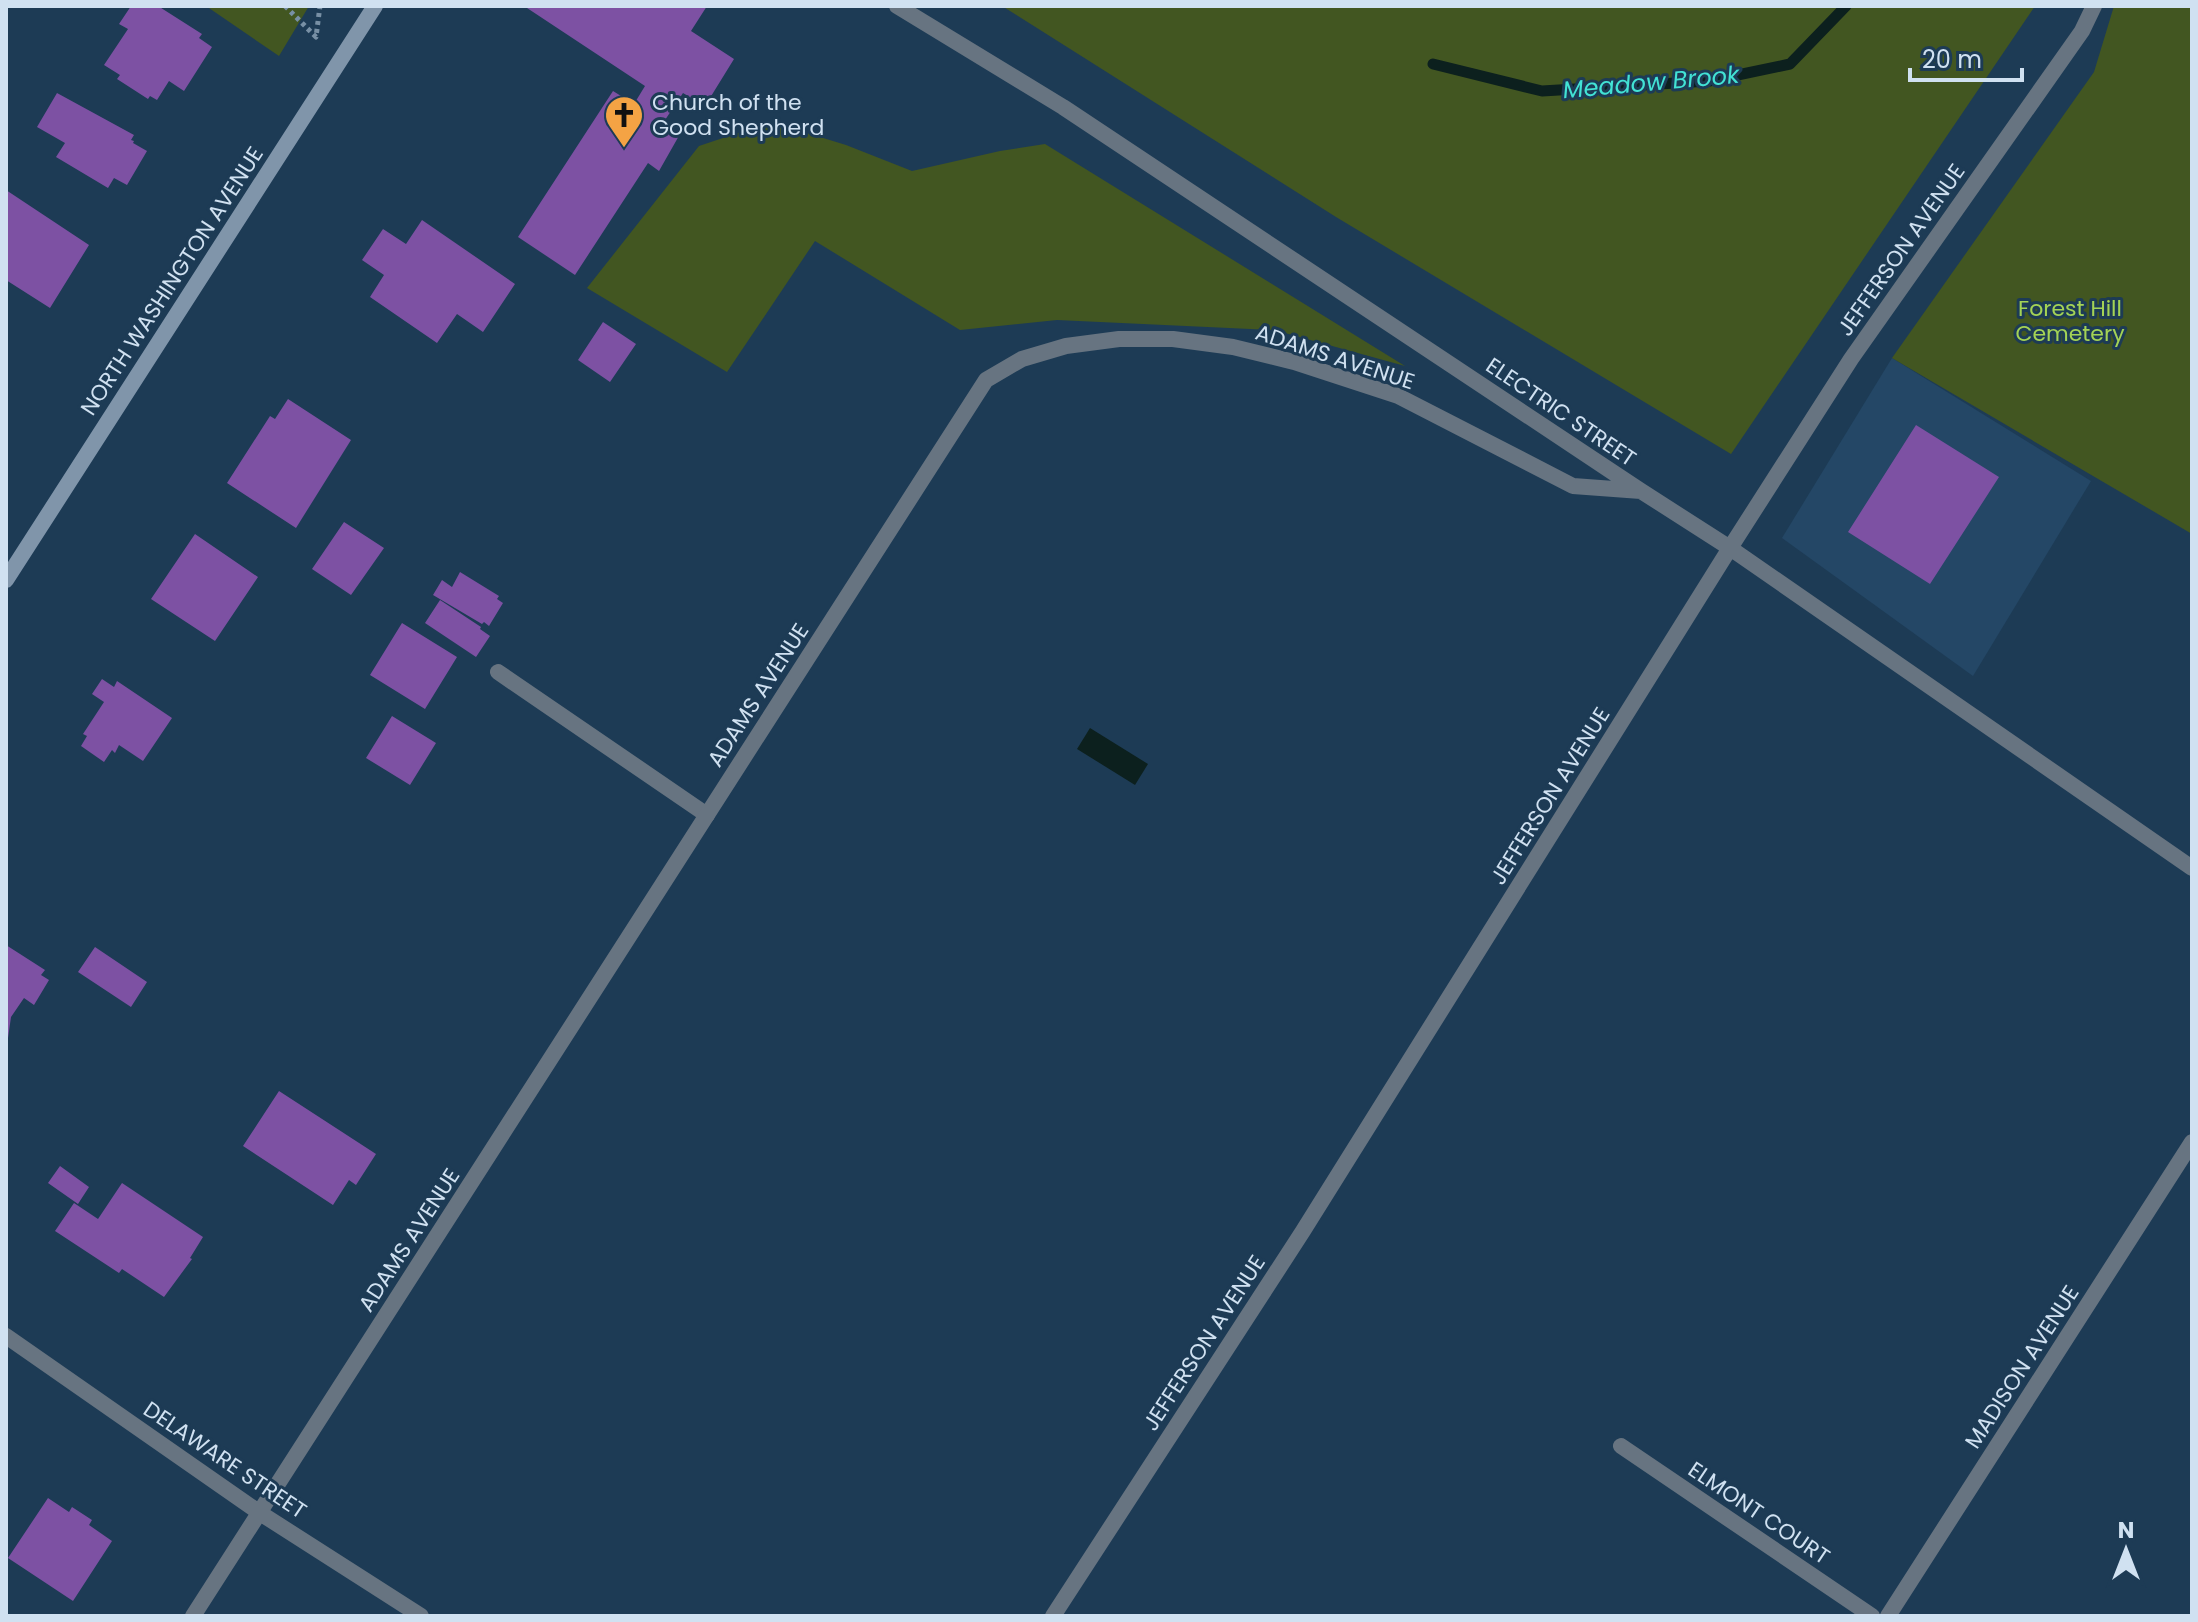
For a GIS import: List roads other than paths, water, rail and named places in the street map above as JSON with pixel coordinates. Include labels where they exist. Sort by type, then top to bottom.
[{"type":"street","name":"NORTH WASHINGTON AVENUE","points":[[6,580],[375,6]]},
{"type":"street","name":"ELECTRIC STREET","points":[[897,6],[1063,107],[1730,548],[2192,868]]},
{"type":"street","name":"JEFFERSON AVENUE","points":[[1053,1616],[1303,1231],[1851,359],[2082,31],[2094,6]]},
{"type":"street","name":"ADAMS AVENUE","points":[[193,1616],[986,380],[1022,359],[1066,346],[1119,339],[1173,339],[1233,347],[1294,362],[1398,396],[1573,486],[1641,491]]},
{"type":"street","points":[[498,672],[707,815]]},
{"type":"street","name":"MADISON AVENUE","points":[[1888,1616],[2192,1142]]},
{"type":"street","name":"DELAWARE STREET","points":[[6,1336],[260,1513],[421,1616]]},
{"type":"street","name":"ELMONT COURT","points":[[1621,1446],[1872,1616]]},
{"type":"waterway","name":"Meadow Brook","points":[[1433,64],[1542,91],[1709,81],[1790,64],[1846,6]]},
{"type":"place","name":"Church of the Good Shepherd","points":[[624,149]]},
{"type":"park label","name":"Forest Hill Cemetery","points":[[2070,320]]}]
